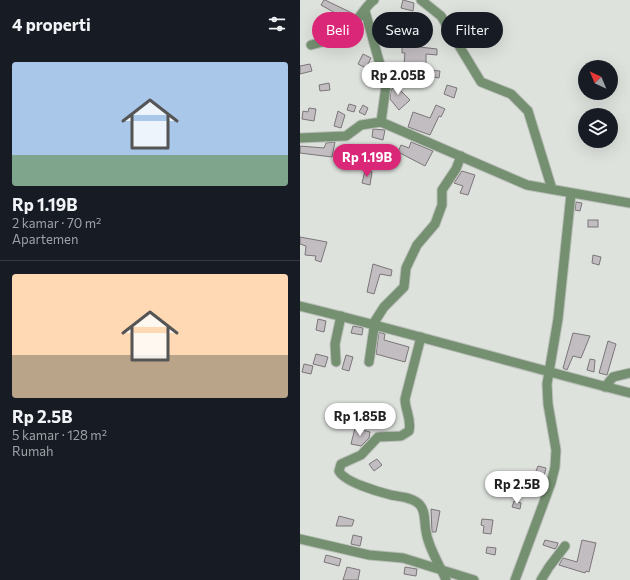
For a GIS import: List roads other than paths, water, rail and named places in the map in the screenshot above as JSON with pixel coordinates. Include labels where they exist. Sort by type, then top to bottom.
[{"type":"street","points":[[311,45],[329,41],[338,36],[351,26],[374,0]]},
{"type":"street","points":[[421,0],[441,16],[481,82],[511,94],[528,111],[552,189]]},
{"type":"street","points":[[365,10],[386,86],[381,122]]},
{"type":"street","points":[[300,138],[346,136],[361,125],[381,122],[527,185],[571,194],[630,203]]},
{"type":"street","points":[[369,362],[374,325],[384,307],[404,287],[406,268],[417,245],[435,224],[442,205],[442,190],[456,169],[461,156]]},
{"type":"street","points":[[515,580],[551,483],[555,467],[556,450],[547,394],[558,319],[571,194]]},
{"type":"street","points":[[300,306],[421,337],[549,373],[630,393]]},
{"type":"street","points":[[336,362],[336,344],[341,316]]},
{"type":"street","points":[[421,337],[405,399],[405,406],[410,422],[410,431],[401,436],[378,437],[361,455],[341,464],[339,471],[340,474],[349,480],[418,502],[424,512],[427,538],[446,580]]},
{"type":"street","points":[[605,387],[613,377],[630,373]]},
{"type":"street","points":[[300,539],[369,555],[403,558],[474,580]]},
{"type":"street","points":[[541,580],[565,546]]}]
